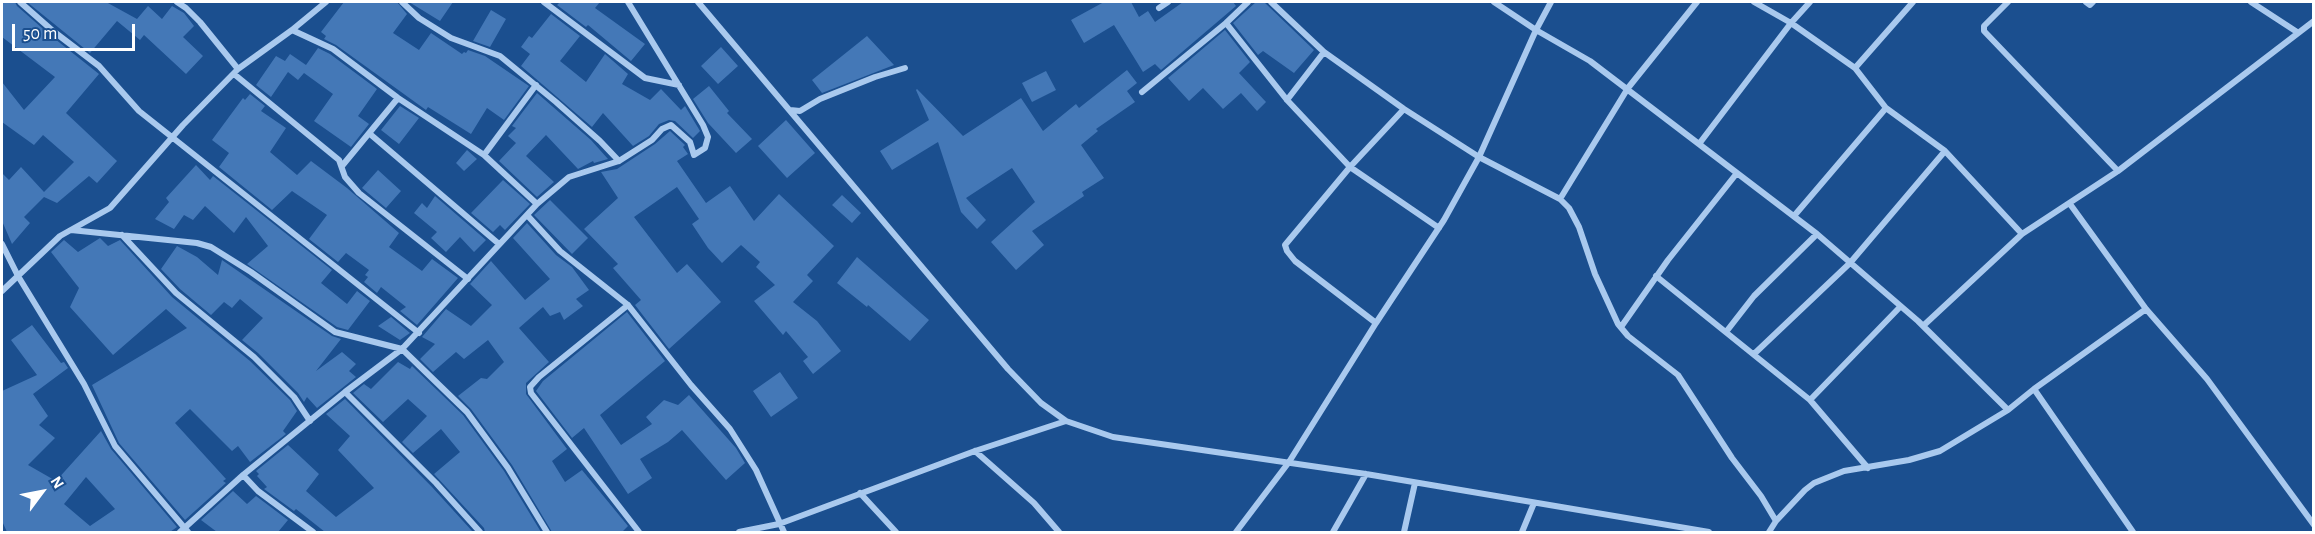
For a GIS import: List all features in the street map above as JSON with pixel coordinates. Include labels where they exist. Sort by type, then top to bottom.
[{"type":"street","points":[[20,2],[99,66],[139,111],[419,333]]},
{"type":"street","points":[[177,2],[200,22],[236,71],[339,160],[350,185],[468,279]]},
{"type":"street","points":[[2,291],[60,236],[110,208],[183,125],[236,71],[326,2]]},
{"type":"street","points":[[402,2],[419,18],[451,38],[500,57],[536,85],[600,141],[619,161]]},
{"type":"street","points":[[544,2],[645,78],[679,85]]},
{"type":"street","points":[[2,243],[18,276],[84,384],[115,446],[184,531],[243,476],[345,392],[402,349],[537,204],[569,177],[619,161],[652,140],[662,129],[671,125],[690,142],[694,155],[705,148],[708,137],[706,131],[628,2]]},
{"type":"street","points":[[698,2],[1008,369],[1041,404],[1066,421],[1113,437],[1366,474],[1709,532]]},
{"type":"street","points":[[1159,8],[1168,2]]},
{"type":"street","points":[[1142,92],[1248,2]]},
{"type":"street","points":[[1271,2],[1324,52],[1404,109],[1479,157],[1560,199],[1569,208],[1579,226],[1610,310],[1621,327],[1628,336],[1678,375],[1776,521]]},
{"type":"street","points":[[1494,2],[1536,30],[1590,61],[1628,88],[1817,234],[1923,326],[2008,410]]},
{"type":"street","points":[[1236,532],[1289,462],[1439,228],[1479,157],[1536,30],[1551,2]]},
{"type":"street","points":[[1560,199],[1628,88],[1697,2]]},
{"type":"street","points":[[1754,2],[1791,23],[1855,68],[1886,108],[1945,151],[2022,234]]},
{"type":"street","points":[[1699,144],[1791,23],[1810,2]]},
{"type":"street","points":[[1855,68],[1913,2]]},
{"type":"street","points":[[2008,2],[1984,26],[1983,31],[2118,171]]},
{"type":"street","points":[[2086,2],[2090,5],[2093,2]]},
{"type":"street","points":[[2251,2],[2297,32]]},
{"type":"street","points":[[1923,326],[2022,234],[2118,171],[2313,21]]},
{"type":"street","points":[[1226,23],[1287,100],[1350,167],[1439,228]]},
{"type":"street","points":[[292,30],[333,50],[398,98],[484,155],[537,204]]},
{"type":"street","points":[[1287,100],[1324,52]]},
{"type":"street","points":[[790,110],[800,111],[820,99],[875,77],[905,68]]},
{"type":"street","points":[[484,155],[536,85]]},
{"type":"street","points":[[342,165],[398,98]]},
{"type":"street","points":[[1794,216],[1886,108]]},
{"type":"street","points":[[1376,323],[1295,261],[1285,245],[1350,167],[1404,109]]},
{"type":"street","points":[[370,134],[499,244]]},
{"type":"street","points":[[1754,354],[1850,263],[1945,151]]},
{"type":"street","points":[[1621,327],[1656,276],[1737,173]]},
{"type":"street","points":[[2070,204],[2146,309],[2207,379],[2313,525]]},
{"type":"street","points":[[527,215],[567,258],[628,305],[742,446],[756,470],[784,532]]},
{"type":"street","points":[[71,230],[197,243],[211,247],[251,272],[335,332],[402,349],[467,412],[508,468],[547,532]]},
{"type":"street","points":[[1726,332],[1754,296],[1817,234]]},
{"type":"street","points":[[122,235],[176,293],[254,357],[294,397],[310,421]]},
{"type":"street","points":[[1656,276],[1810,400],[1868,468]]},
{"type":"street","points":[[628,305],[539,377],[530,387],[531,393],[639,532]]},
{"type":"street","points":[[1810,400],[1900,307]]},
{"type":"street","points":[[1769,532],[1776,521],[1814,483],[1844,471],[1910,460],[1940,450],[2008,410],[2146,309]]},
{"type":"street","points":[[2034,389],[2133,532]]},
{"type":"street","points":[[345,392],[436,483],[480,532]]},
{"type":"street","points":[[739,532],[779,524],[860,493],[1066,421]]},
{"type":"street","points":[[975,452],[1034,503],[1059,532]]},
{"type":"street","points":[[1333,532],[1366,474]]},
{"type":"street","points":[[243,476],[258,491],[313,532]]},
{"type":"street","points":[[1404,532],[1415,483]]},
{"type":"street","points":[[860,493],[896,532]]},
{"type":"street","points":[[1522,532],[1534,503]]},
{"type":"building","points":[[2,2],[15,2],[50,35],[99,74],[66,113],[117,161],[97,183],[89,176],[57,203],[44,197],[24,217],[30,223],[12,244],[2,221],[2,173],[9,180],[21,167],[44,192],[74,162],[43,135],[34,145],[2,122],[2,82],[24,110],[55,77],[2,37]]},
{"type":"building","points":[[27,2],[106,2],[137,19],[148,6],[162,19],[172,6],[184,13],[194,26],[183,37],[203,56],[186,74],[144,35],[140,40],[117,21],[90,53]]},
{"type":"building","points":[[344,2],[397,2],[407,14],[393,33],[419,50],[431,33],[462,54],[468,50],[485,56],[529,86],[504,120],[487,108],[471,134],[428,107],[426,110],[336,45],[324,39],[326,36],[321,32]]},
{"type":"building","points":[[409,2],[453,2],[440,21]]},
{"type":"building","points":[[560,2],[600,2],[595,8],[645,44],[631,61],[588,25],[586,27],[557,5]]},
{"type":"building","points":[[1104,2],[1131,2],[1139,17],[1148,11],[1155,22],[1183,2],[1233,2],[1236,6],[1161,70],[1155,64],[1143,72],[1114,25],[1084,43],[1071,20]]},
{"type":"building","points":[[1256,2],[1264,2],[1314,50],[1294,73],[1263,51],[1258,55],[1233,23]]},
{"type":"building","points":[[491,10],[506,19],[490,47],[473,41]]},
{"type":"building","points":[[551,14],[580,36],[560,61],[586,82],[605,54],[628,74],[622,84],[650,100],[661,89],[681,110],[685,106],[700,131],[693,138],[675,121],[669,120],[659,124],[649,136],[633,146],[603,113],[592,127],[521,66],[530,54],[521,47],[529,36],[532,38]]},
{"type":"building","points":[[1225,30],[1250,62],[1239,73],[1266,102],[1257,111],[1241,93],[1223,109],[1203,88],[1189,101],[1168,78]]},
{"type":"building","points":[[867,36],[894,65],[822,93],[812,80]]},
{"type":"building","points":[[721,47],[738,66],[718,84],[701,66]]},
{"type":"building","points":[[318,48],[330,54],[377,89],[358,116],[369,124],[351,147],[314,121],[333,94],[304,73],[298,80],[288,72],[271,97],[256,85],[276,56],[285,61],[290,54],[306,65]]},
{"type":"building","points":[[1127,70],[1137,83],[1127,91],[1135,102],[1096,129],[1098,131],[1081,145],[1104,178],[1082,192],[1084,196],[1032,231],[1044,245],[1016,270],[991,242],[1035,202],[1012,168],[966,198],[986,220],[977,229],[961,212],[938,142],[892,170],[880,151],[929,120],[917,89],[963,136],[1021,98],[1043,131],[1076,104],[1079,108]]},
{"type":"building","points":[[1046,71],[1056,90],[1032,102],[1022,83]]},
{"type":"building","points":[[709,86],[729,111],[727,113],[752,139],[736,153],[708,123],[693,99]]},
{"type":"building","points":[[537,93],[591,140],[608,159],[594,163],[593,161],[578,169],[546,135],[526,156],[554,182],[537,197],[499,161],[516,143],[508,136],[516,128],[512,126]]},
{"type":"building","points":[[250,94],[265,106],[261,111],[286,128],[270,152],[297,175],[311,161],[347,188],[399,233],[389,247],[422,271],[432,259],[458,278],[417,325],[400,311],[406,307],[381,287],[377,293],[364,282],[369,270],[346,253],[338,262],[309,239],[327,215],[292,191],[272,210],[219,167],[229,153],[212,140],[243,98],[245,100]]},
{"type":"building","points":[[400,106],[419,118],[399,144],[381,130]]},
{"type":"building","points":[[786,120],[815,153],[787,178],[758,146]]},
{"type":"building","points":[[670,131],[685,145],[683,147],[688,154],[677,161],[706,203],[730,186],[754,221],[779,194],[834,246],[807,275],[813,281],[793,302],[817,321],[841,351],[813,374],[803,361],[808,357],[786,331],[783,335],[754,301],[775,285],[756,267],[760,262],[741,245],[722,263],[708,248],[692,224],[699,219],[677,187],[634,217],[677,273],[687,264],[721,302],[669,349],[635,305],[641,300],[613,268],[618,264],[584,229],[618,198],[601,172],[617,169],[655,144]]},
{"type":"building","points":[[467,150],[477,159],[464,171],[456,163]]},
{"type":"building","points":[[196,165],[210,180],[213,176],[332,270],[321,283],[347,304],[357,291],[370,301],[348,330],[337,327],[247,264],[268,246],[246,217],[234,233],[205,206],[193,220],[184,215],[174,229],[155,219],[169,202],[166,198]]},
{"type":"building","points":[[378,170],[401,191],[386,208],[362,188]]},
{"type":"building","points":[[503,180],[530,204],[505,230],[500,225],[493,232],[471,213]]},
{"type":"building","points":[[842,195],[861,213],[852,223],[832,205]]},
{"type":"building","points":[[435,196],[486,240],[474,252],[460,237],[446,252],[431,238],[437,232],[414,213],[422,203],[427,208]]},
{"type":"building","points":[[550,200],[588,238],[572,254],[534,215]]},
{"type":"building","points":[[527,223],[556,255],[572,267],[589,290],[576,299],[583,306],[564,320],[560,312],[550,316],[543,307],[519,328],[549,362],[526,383],[526,394],[567,449],[552,461],[565,482],[582,470],[628,526],[622,532],[552,532],[512,465],[471,409],[458,396],[481,378],[487,379],[504,362],[488,340],[464,359],[456,352],[433,372],[420,359],[435,344],[422,337],[446,309],[471,326],[492,305],[470,284],[491,261],[525,300],[550,279],[513,238]]},
{"type":"building","points":[[100,238],[108,246],[120,240],[172,297],[250,361],[290,400],[297,411],[283,431],[286,434],[250,462],[238,446],[232,451],[190,409],[175,423],[226,479],[223,481],[226,483],[185,520],[119,443],[92,385],[187,328],[166,309],[113,355],[70,307],[79,288],[51,252],[64,240],[78,252]]},
{"type":"building","points":[[177,246],[197,257],[218,275],[222,260],[332,336],[341,339],[316,371],[342,352],[356,364],[349,371],[356,377],[317,408],[307,397],[304,402],[258,353],[242,340],[263,318],[240,299],[232,308],[224,302],[211,315],[180,289],[161,269]]},
{"type":"building","points":[[857,257],[929,320],[910,341],[868,305],[867,307],[837,283]]},
{"type":"building","points":[[627,312],[665,361],[600,415],[621,445],[652,424],[646,417],[664,400],[678,405],[689,395],[736,448],[745,463],[726,480],[682,430],[668,442],[640,459],[652,478],[628,494],[584,428],[572,438],[536,391],[543,381]]},
{"type":"building","points":[[391,317],[410,333],[400,340],[378,326]]},
{"type":"building","points":[[32,325],[61,363],[64,362],[68,368],[33,394],[48,416],[39,425],[55,438],[28,465],[56,481],[101,431],[111,449],[177,527],[170,532],[7,532],[2,521],[2,391],[37,375],[11,340]],"holes":[[[86,477],[115,509],[90,526],[64,504]]]},
{"type":"building","points":[[398,362],[410,369],[412,366],[463,415],[504,471],[541,532],[485,532],[484,528],[434,474],[460,452],[441,429],[413,453],[402,442],[427,416],[408,399],[383,422],[353,393],[364,384],[371,389]]},
{"type":"building","points":[[780,372],[798,398],[771,417],[753,391]]},
{"type":"building","points":[[345,399],[473,532],[325,532],[296,509],[294,511],[264,489],[267,487],[257,476],[259,474],[256,471],[288,445],[319,474],[306,491],[336,517],[374,488],[338,450],[350,436],[326,414]]},
{"type":"building","points":[[233,491],[247,504],[256,496],[288,520],[278,532],[217,532],[201,520]]}]
